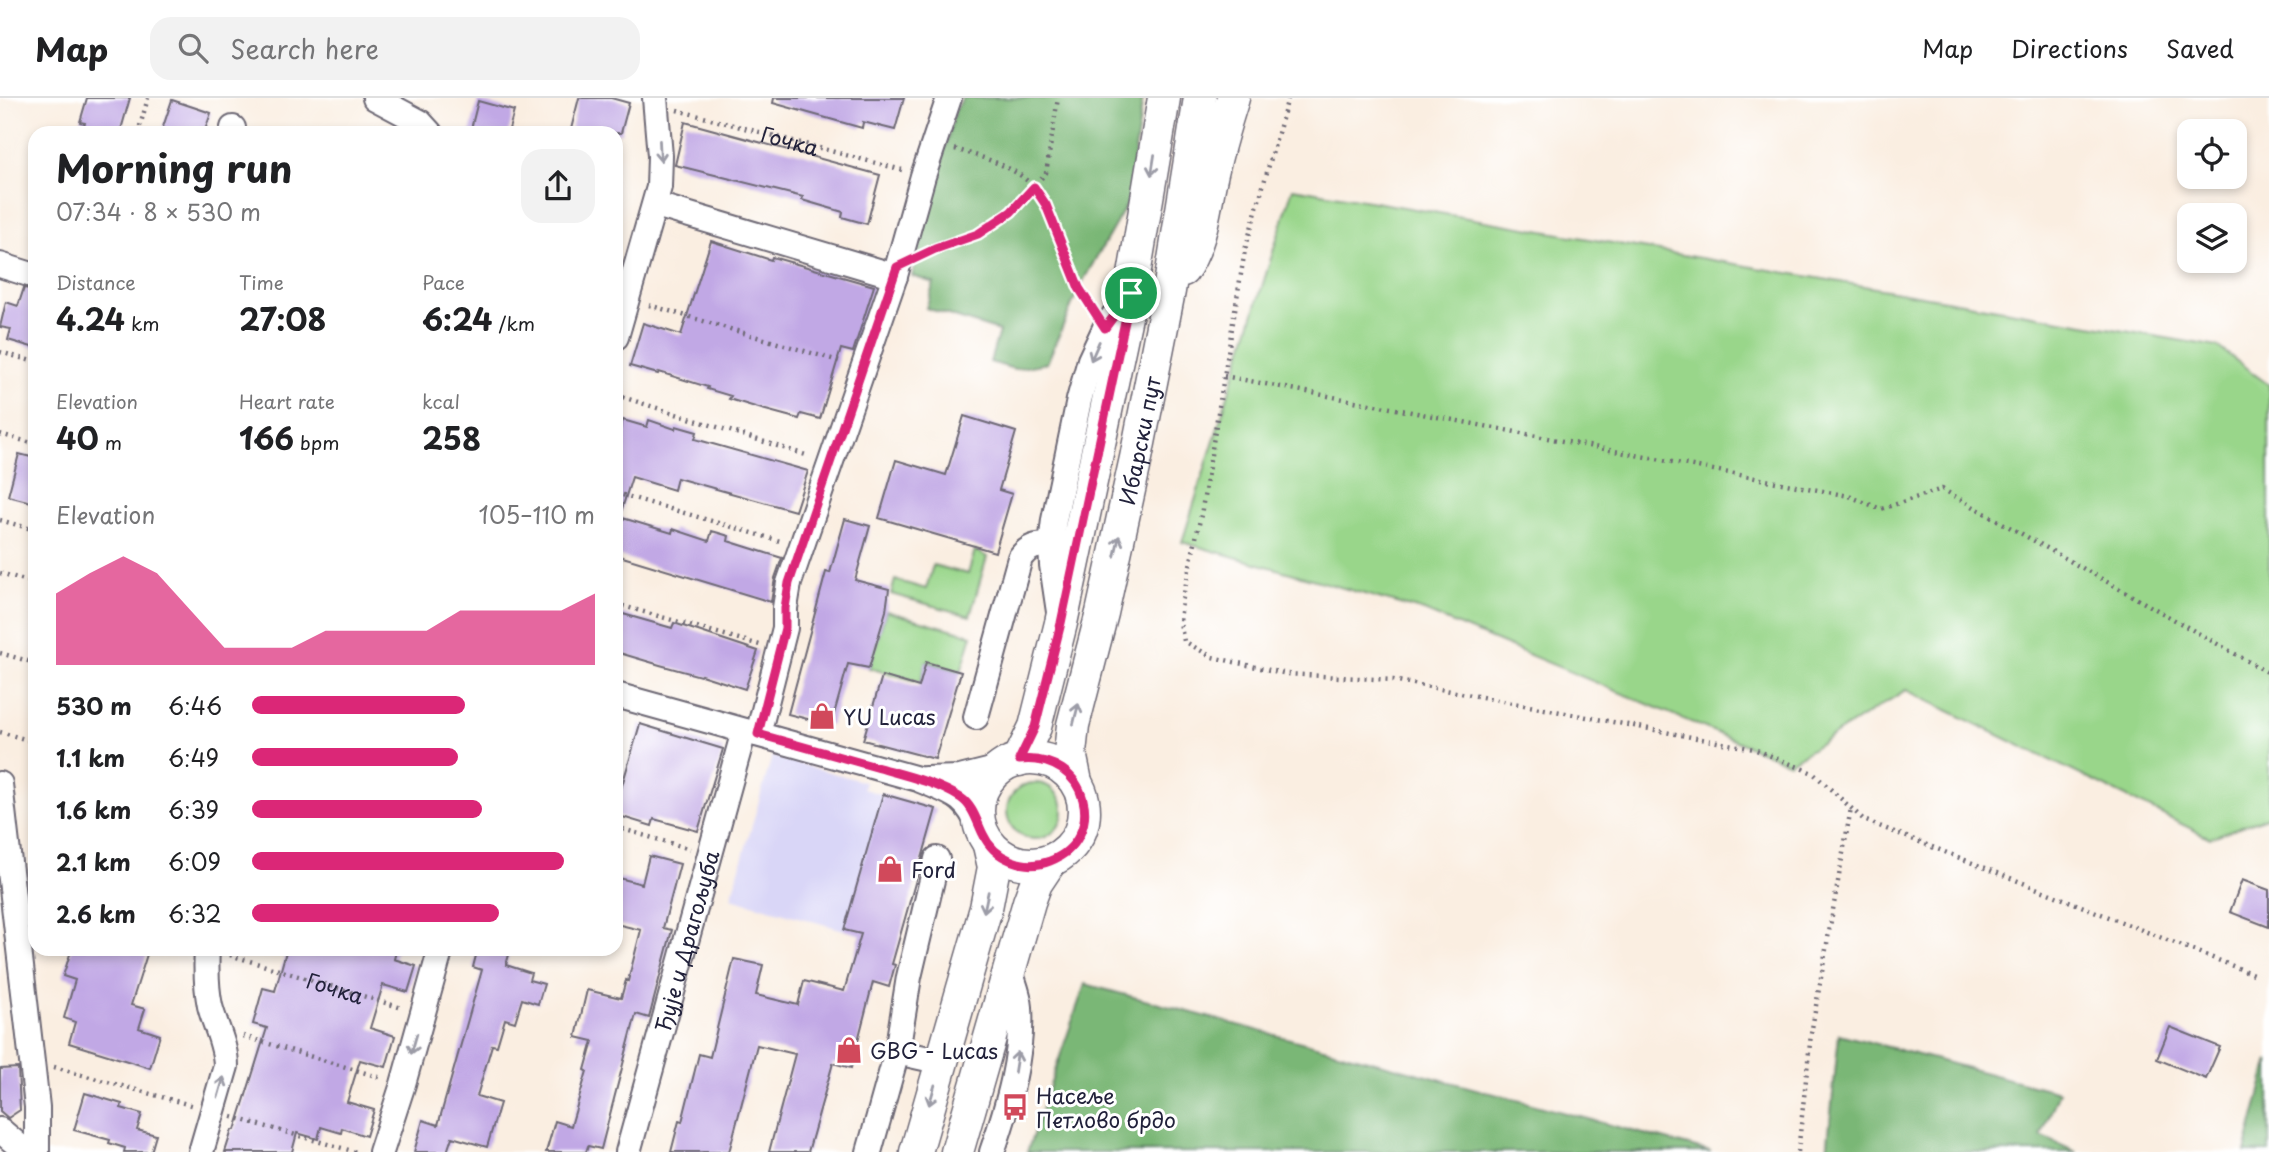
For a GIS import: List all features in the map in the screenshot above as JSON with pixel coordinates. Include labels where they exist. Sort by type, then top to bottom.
[{"type":"main road","name":"Ибарски пут","points":[[1010,764],[1035,727],[1061,623],[1131,293],[1164,98]]},
{"type":"main road","name":"Ибарски пут","points":[[1076,782],[1070,753],[1073,725],[1102,613],[1133,471],[1169,291],[1200,98]]},
{"type":"main road","points":[[1169,291],[1189,262],[1202,228],[1213,170],[1233,98]]},
{"type":"main road","points":[[916,1152],[986,908],[994,867],[978,815],[978,802],[983,789],[990,777],[1010,764],[1045,760],[1057,764],[1076,782],[1082,794],[1084,821],[1080,834],[1062,855],[1050,862],[1028,865],[1017,863],[997,853],[985,836]]},
{"type":"main road","points":[[957,1152],[1029,902],[1036,883],[1050,862]]},
{"type":"street","points":[[375,98],[423,126]]},
{"type":"street","name":"Ђује и Драгољуба","points":[[628,1152],[711,855],[779,650],[785,628],[786,598],[801,547],[896,272],[923,176],[949,98]]},
{"type":"street","points":[[623,315],[656,205],[660,177],[655,101]]},
{"type":"street","points":[[656,205],[896,272]]},
{"type":"street","points":[[0,265],[28,273]]},
{"type":"street","points":[[1061,623],[1051,544],[1079,400],[1090,359],[1105,328],[1131,293]]},
{"type":"street","points":[[976,717],[1020,558],[1026,550],[1035,545],[1051,544]]},
{"type":"street","points":[[623,697],[918,779],[961,799],[972,810],[985,836]]},
{"type":"street","points":[[918,779],[960,778],[1010,764]]},
{"type":"street","points":[[0,784],[33,1062],[37,1152]]},
{"type":"street","points":[[869,1152],[897,1052],[909,977],[937,859]]},
{"type":"street","points":[[201,1152],[226,1066],[226,1056],[210,1005],[207,978],[212,956]]},
{"type":"street","points":[[381,1152],[439,956]]},
{"type":"street","points":[[992,1152],[1011,1088],[1019,1039],[1020,1004],[1010,970]]},
{"type":"street","points":[[897,1052],[942,1062]]},
{"type":"street","points":[[0,1130],[26,1152]]},
{"type":"path","points":[[140,126],[148,98]]},
{"type":"path","points":[[896,272],[935,249],[978,234],[1011,212],[1046,173],[1058,98]]},
{"type":"path","points":[[1287,98],[1245,250],[1201,515],[1182,602],[1180,623],[1184,641],[1212,657],[1287,674],[1393,680],[1754,749],[1813,773],[1864,820],[2253,974]]},
{"type":"path","name":"Гочка","points":[[655,101],[923,176]]},
{"type":"path","points":[[934,142],[986,159],[1023,177],[1034,187],[1046,205],[1079,288],[1105,328]]},
{"type":"path","points":[[628,299],[863,369]]},
{"type":"path","points":[[0,352],[28,360]]},
{"type":"path","points":[[1224,376],[1849,496],[1881,509],[1942,489],[2269,673]]},
{"type":"path","points":[[623,397],[831,463]]},
{"type":"path","points":[[0,434],[28,442]]},
{"type":"path","points":[[623,495],[801,547]]},
{"type":"path","points":[[0,520],[28,528]]},
{"type":"path","points":[[0,573],[28,581]]},
{"type":"path","points":[[623,606],[779,650]]},
{"type":"path","points":[[0,653],[28,661]]},
{"type":"path","points":[[0,732],[28,740]]},
{"type":"path","points":[[1798,1152],[1811,1034],[1851,808]]},
{"type":"path","points":[[623,829],[711,855]]},
{"type":"path","name":"Гочка","points":[[233,956],[423,1015]]},
{"type":"path","points":[[217,1028],[403,1084]]},
{"type":"path","points":[[33,1062],[356,1152]]},
{"type":"shaded area","points":[[772,756],[865,782],[863,789],[936,809],[897,945],[731,898]]},
{"type":"green space","points":[[963,98],[1143,98],[1127,204],[1079,288],[1047,363],[1014,369],[990,362],[999,331],[926,308],[934,283],[912,276],[955,111]]},
{"type":"green space","points":[[1293,188],[2218,347],[2269,385],[2269,816],[2210,838],[1906,690],[1789,763],[1424,611],[1182,542]]},
{"type":"green space","points":[[975,550],[987,557],[970,616],[891,594],[895,580],[926,589],[933,565],[968,574]]},
{"type":"green space","points":[[886,611],[972,635],[961,672],[927,662],[920,682],[869,668]]},
{"type":"green space","points":[[1030,783],[1040,783],[1055,791],[1061,800],[1061,822],[1055,831],[1040,839],[1030,839],[1012,827],[1007,816],[1007,806],[1019,788]]},
{"type":"green space","points":[[1085,984],[1711,1152],[1027,1152]]},
{"type":"green space","points":[[1839,1034],[2059,1092],[2041,1136],[2076,1152],[1827,1152]]},
{"type":"green space","points":[[2269,1060],[2269,1152],[2245,1152]]},
{"type":"building","points":[[87,98],[130,98],[122,126],[84,126],[85,123],[80,122]]},
{"type":"building","points":[[579,98],[611,98],[629,103],[623,126],[572,126]]},
{"type":"building","points":[[774,98],[904,98],[895,130],[863,122],[862,128],[773,103]]},
{"type":"building","points":[[172,100],[211,113],[206,126],[163,126]]},
{"type":"building","points":[[478,101],[514,111],[510,126],[472,126]]},
{"type":"building","points":[[685,122],[880,175],[867,224],[842,217],[843,212],[802,200],[803,197],[675,165]]},
{"type":"building","points":[[711,241],[771,260],[772,257],[874,286],[853,352],[841,349],[820,419],[801,414],[799,419],[762,409],[729,399],[731,396],[707,389],[708,387],[630,366],[643,323],[681,335]]},
{"type":"building","points":[[24,288],[28,289],[28,346],[8,340],[11,329],[0,327],[6,302],[18,306]]},
{"type":"building","points":[[964,416],[1016,432],[999,490],[1012,494],[995,552],[879,518],[896,460],[946,475]]},
{"type":"building","points":[[623,420],[647,427],[649,420],[675,429],[676,426],[697,432],[695,439],[808,471],[795,511],[677,478],[674,490],[632,477],[623,506]]},
{"type":"building","points":[[19,454],[28,456],[28,501],[8,496]]},
{"type":"building","points":[[623,518],[672,533],[673,529],[709,541],[712,531],[729,536],[728,541],[782,558],[771,602],[623,557]]},
{"type":"building","points":[[845,519],[870,526],[855,580],[889,589],[886,611],[869,668],[848,664],[831,725],[788,714],[826,572],[830,573]]},
{"type":"building","points":[[623,614],[672,628],[674,623],[758,651],[745,689],[623,654]]},
{"type":"building","points":[[926,662],[961,672],[935,759],[863,740],[882,676],[919,687]]},
{"type":"building","points":[[640,724],[723,749],[698,831],[654,819],[652,826],[623,817],[623,782]]},
{"type":"building","points":[[883,794],[936,809],[892,964],[895,965],[889,987],[873,982],[851,1068],[833,1063],[808,1152],[769,1152],[795,1054],[757,1045],[729,1152],[671,1152],[679,1121],[682,1122],[699,1054],[710,1057],[734,959],[763,965],[756,995],[798,1005],[804,981],[844,991],[861,934],[844,930]]},
{"type":"building","points":[[649,856],[680,864],[663,928],[672,930],[649,1018],[636,1014],[601,1149],[588,1146],[586,1152],[546,1152],[555,1121],[571,1126],[587,1071],[585,1070],[593,1041],[576,1037],[587,990],[621,998],[626,980],[628,981],[641,930],[623,926],[623,879],[642,884]]},
{"type":"building","points":[[2242,880],[2269,890],[2269,927],[2230,912]]},
{"type":"building","points":[[69,956],[146,956],[131,1005],[145,1009],[139,1028],[160,1035],[150,1068],[69,1043],[75,1022],[64,1018],[75,980],[63,976]]},
{"type":"building","points":[[285,956],[395,956],[394,959],[416,966],[408,992],[383,985],[370,1028],[395,1036],[386,1067],[360,1060],[347,1102],[374,1110],[366,1136],[342,1128],[341,1133],[321,1127],[318,1139],[297,1133],[292,1152],[225,1152],[232,1130],[235,1130],[267,1028],[253,1024],[263,988],[275,991]]},
{"type":"building","points":[[476,956],[509,956],[506,965],[531,973],[529,980],[544,984],[538,1004],[522,999],[515,1022],[505,1019],[497,1046],[492,1045],[477,1096],[500,1103],[487,1147],[452,1137],[447,1152],[414,1152],[423,1120],[438,1125],[482,970],[473,967]]},
{"type":"building","points":[[2170,1027],[2220,1047],[2206,1079],[2157,1059]]},
{"type":"building","points":[[18,1068],[20,1110],[8,1118],[0,1111],[0,1069]]},
{"type":"building","points":[[85,1093],[122,1104],[121,1108],[142,1114],[137,1130],[156,1135],[151,1152],[124,1152],[125,1148],[109,1143],[110,1140],[74,1130]]},
{"type":"place","name":"YU Lucas","points":[[822,716]]},
{"type":"place","name":"Ford","points":[[890,869]]},
{"type":"place","name":"GBG - Lucas","points":[[849,1050]]},
{"type":"place","name":"Насеље Петлово брдо","points":[[1015,1107]]},
{"type":"route","points":[[1034,187],[1046,205],[1079,288],[1105,328],[1131,293],[1061,623],[1035,727],[1019,760],[1045,760],[1057,764],[1067,772],[1082,794],[1084,821],[1080,834],[1062,855],[1050,862],[1039,864],[1017,863],[1006,859],[989,845],[972,810],[957,796],[918,779],[758,734],[785,628],[789,583],[897,267],[935,249],[978,234],[1011,212],[1034,187]]}]
